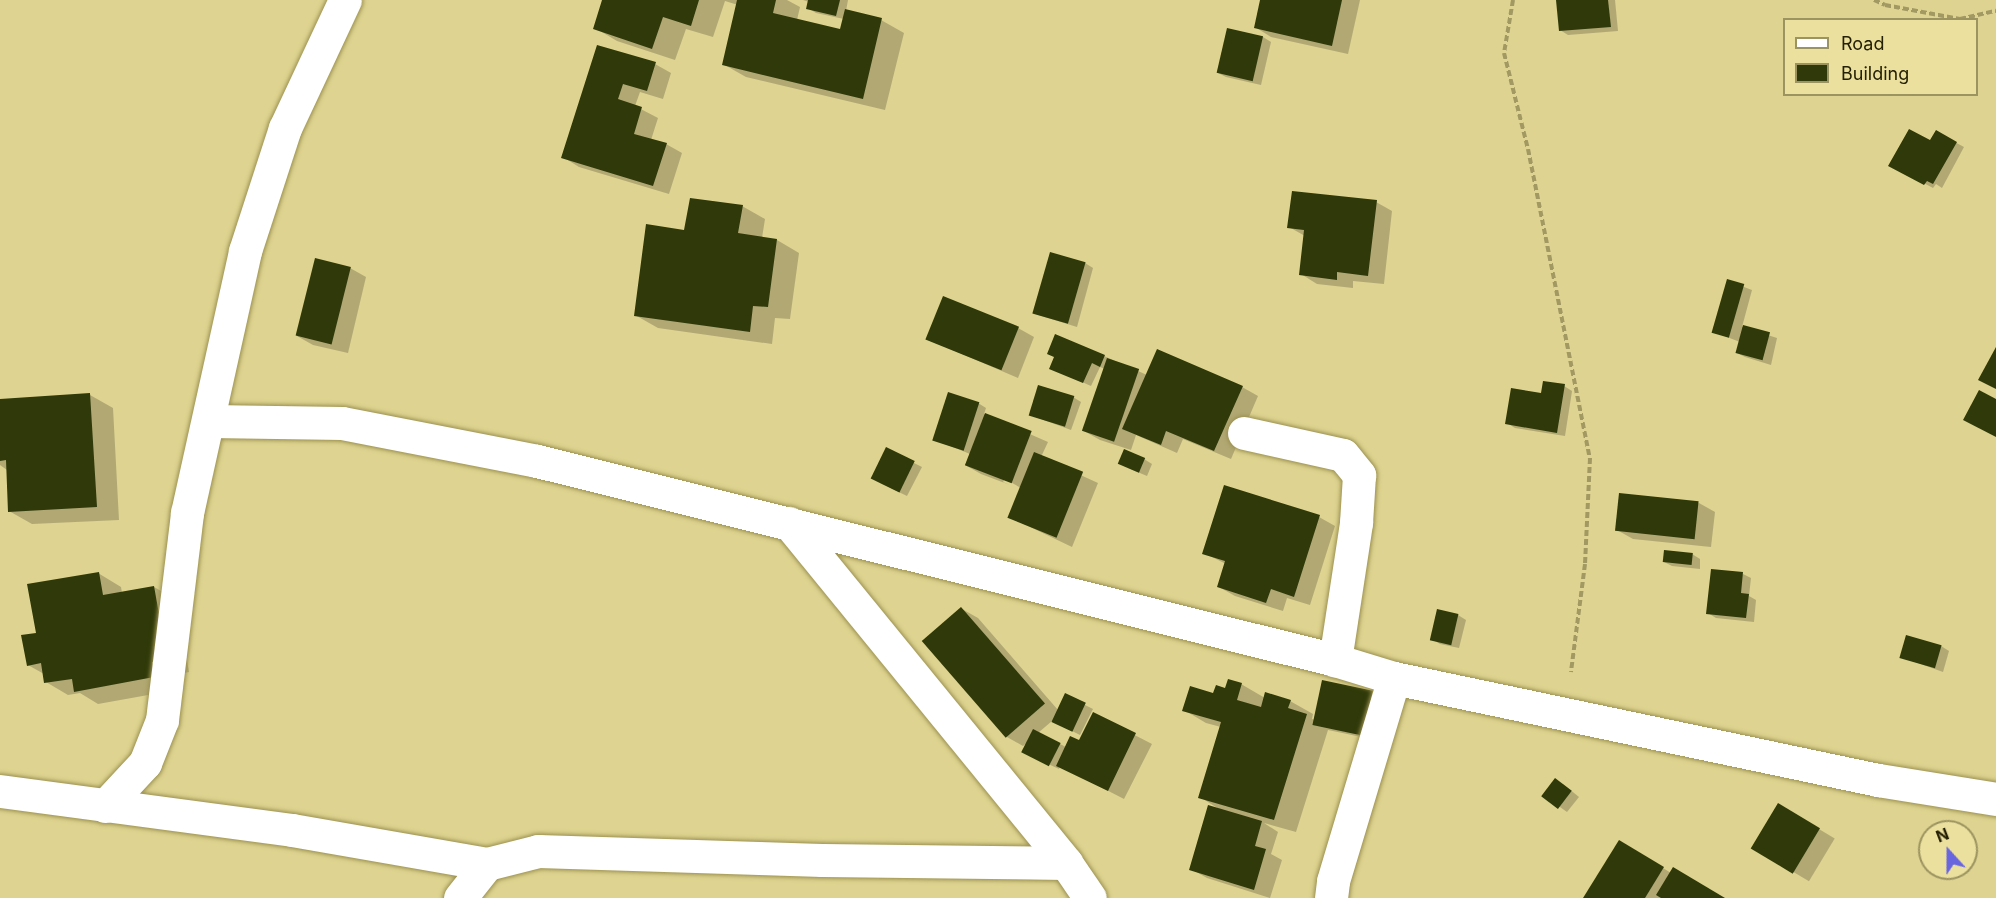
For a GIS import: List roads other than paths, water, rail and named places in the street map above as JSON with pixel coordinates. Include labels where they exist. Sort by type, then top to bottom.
[{"type":"street","points":[[105,806],[145,763],[162,720],[187,513],[245,251],[285,128],[345,0]]},
{"type":"street","points":[[209,421],[342,423],[537,461],[1335,660],[1394,678],[1878,780],[1996,800]]},
{"type":"street","points":[[1244,433],[1343,455],[1359,475],[1356,523],[1335,660]]},
{"type":"street","points":[[789,523],[1066,863],[1090,898]]},
{"type":"street","points":[[1331,898],[1333,880],[1394,678]]},
{"type":"street","points":[[0,791],[292,830],[487,864],[538,850],[822,860],[1066,863]]},
{"type":"street","points":[[460,898],[487,864]]}]
